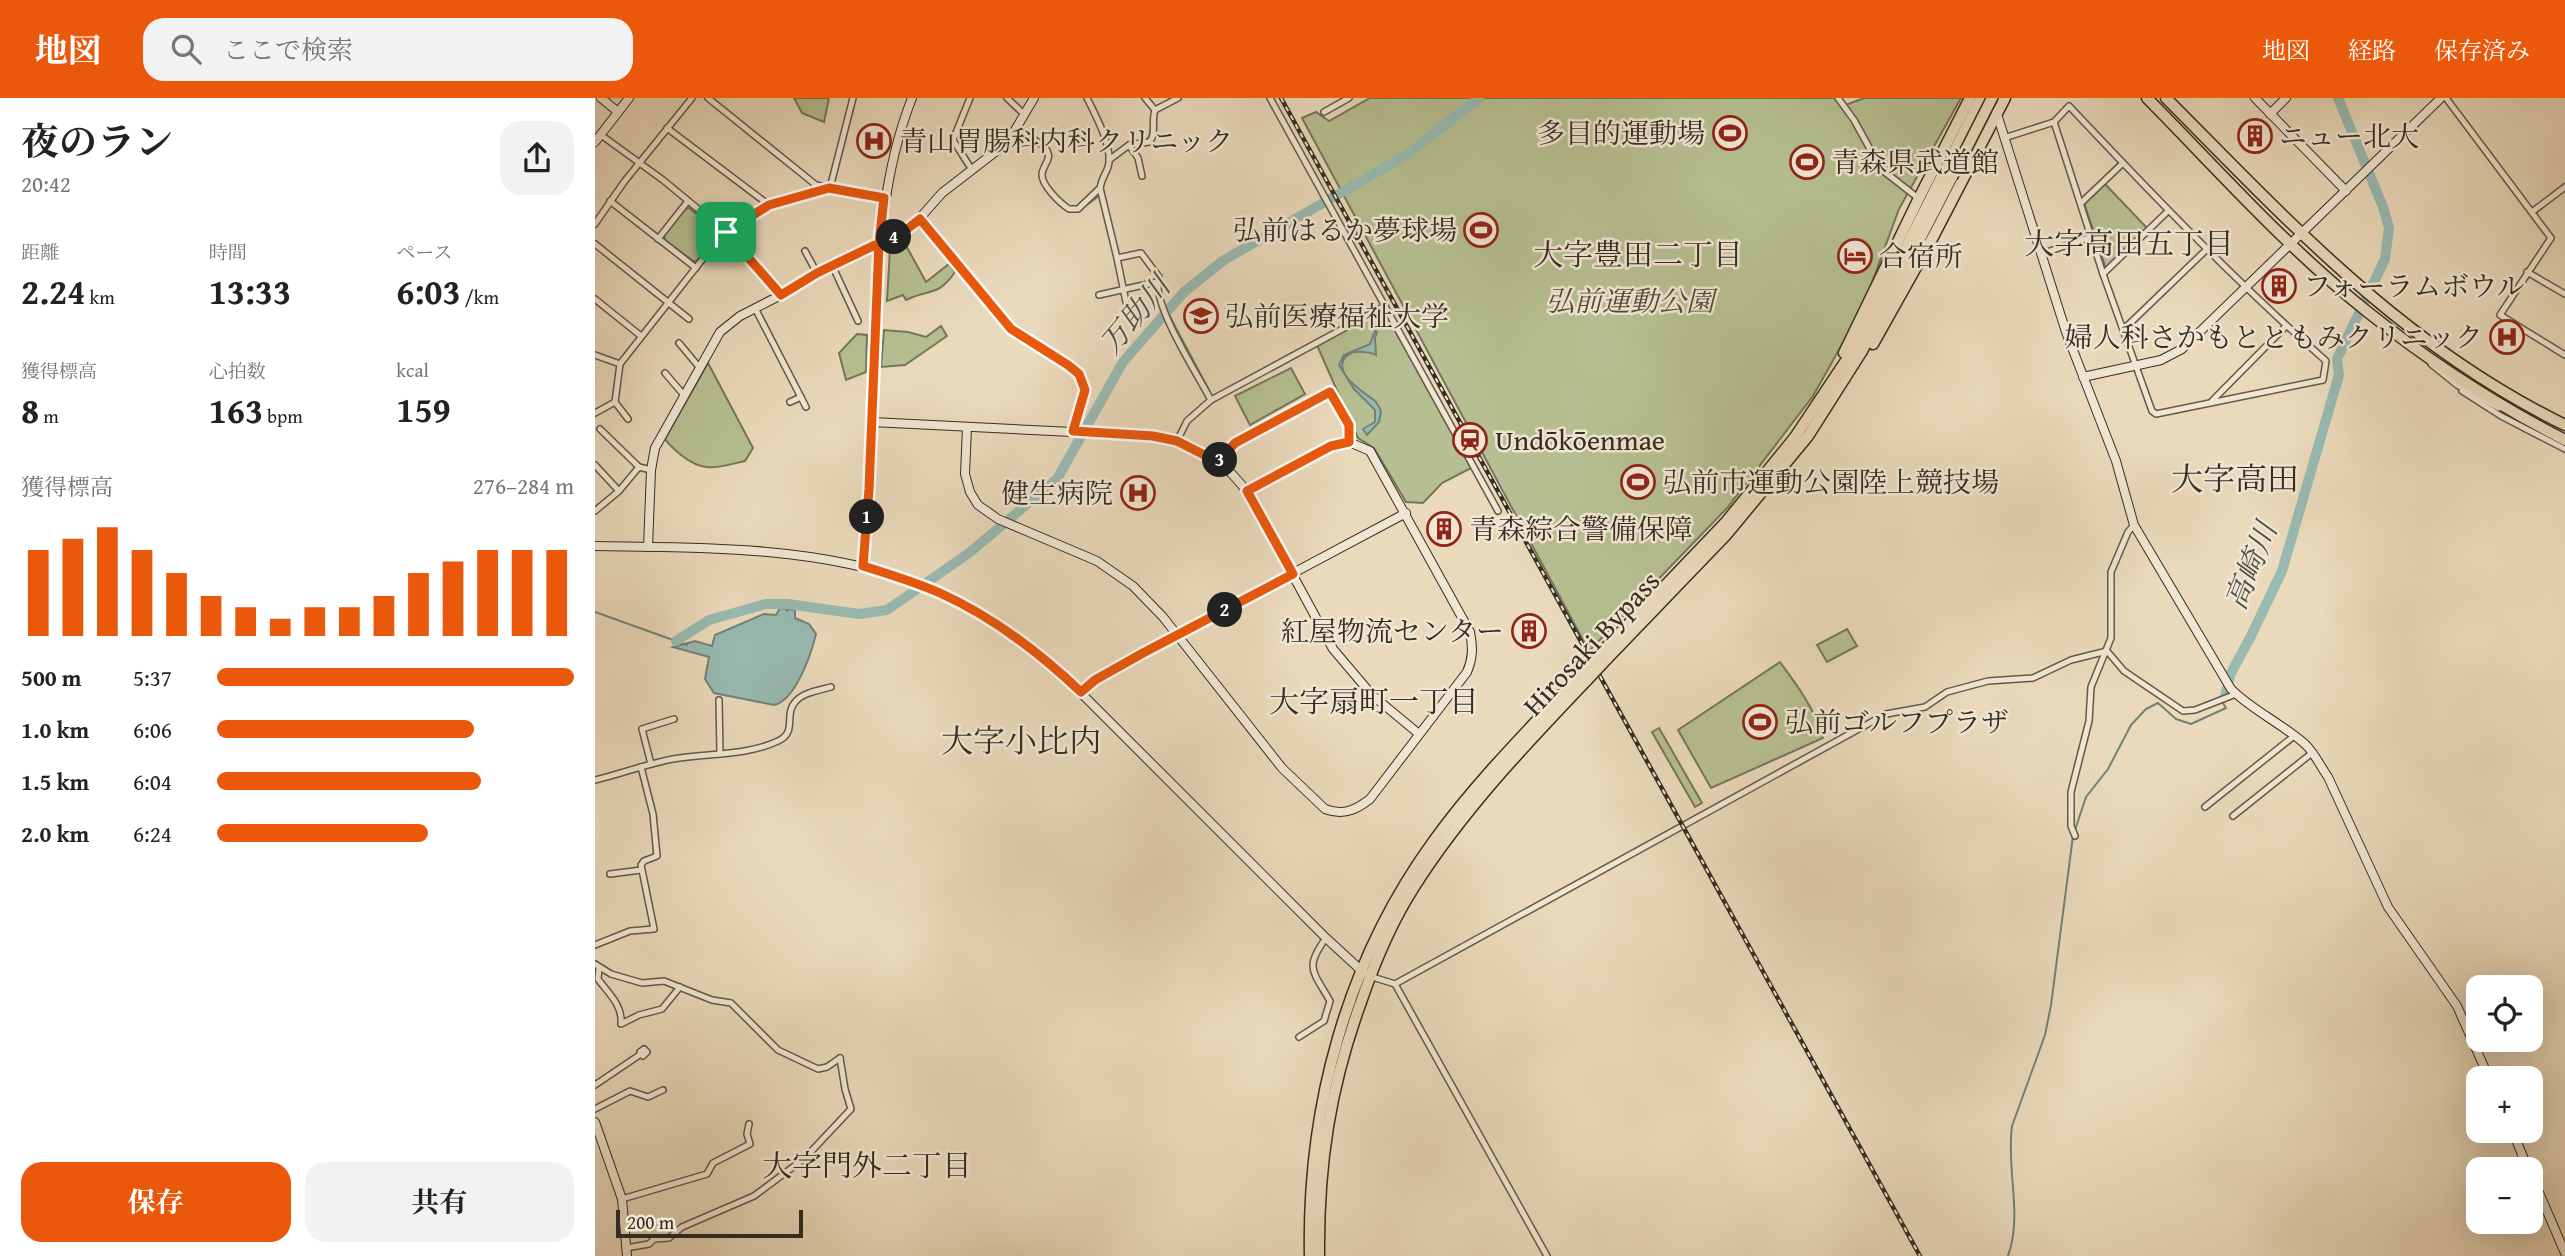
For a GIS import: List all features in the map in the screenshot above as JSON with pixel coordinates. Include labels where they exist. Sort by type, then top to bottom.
[{"type":"highway","points":[[1830,394],[1919,198],[1970,98]]},
{"type":"highway","name":"Hirosaki Bypass","points":[[1310,1256],[1311,1192],[1320,1107],[1330,1065],[1365,974],[1413,887],[1471,807],[1585,676],[1726,536],[1808,436],[1830,394],[1887,305],[1948,176],[1981,98]]},
{"type":"highway","name":"Hirosaki Bypass","points":[[1948,176],[1992,98]]},
{"type":"highway","points":[[1830,394],[1882,329],[2005,98]]},
{"type":"highway","points":[[2147,98],[2291,244],[2367,312],[2419,352],[2527,421],[2565,440]]},
{"type":"highway","points":[[2166,98],[2301,234],[2374,299],[2451,360],[2565,425]]},
{"type":"highway","name":"Hirosaki Bypass","points":[[1319,1256],[1320,1188],[1328,1120],[1365,974]]},
{"type":"street","points":[[601,98],[618,112]]},
{"type":"street","points":[[629,98],[598,139],[639,163],[726,232],[781,295]]},
{"type":"street","points":[[595,224],[639,163],[692,98]]},
{"type":"street","points":[[708,98],[816,185],[884,198]]},
{"type":"street","points":[[829,188],[853,98]]},
{"type":"street","points":[[863,566],[879,243],[884,198],[895,149],[912,98]]},
{"type":"street","points":[[970,98],[953,140],[971,170]]},
{"type":"street","points":[[1007,98],[1025,116]]},
{"type":"street","points":[[647,547],[651,470],[657,440],[720,332],[734,320],[817,273],[902,233],[920,219],[942,193],[1008,142],[1034,98]]},
{"type":"street","points":[[1015,132],[1044,145],[1049,160],[1042,171],[1044,183],[1069,209],[1078,209],[1100,188],[1108,161],[1099,122],[1087,98]]},
{"type":"street","points":[[1145,98],[1156,110]]},
{"type":"street","points":[[1108,161],[1129,145],[1149,142],[1152,139],[1152,119],[1156,110],[1178,98]]},
{"type":"street","points":[[1270,98],[1497,511]]},
{"type":"street","points":[[1324,112],[1349,98]]},
{"type":"street","points":[[1838,98],[1854,120],[1881,170],[1919,198]]},
{"type":"street","points":[[1992,98],[2083,377],[2116,461],[2134,525],[2225,680],[2234,691],[2308,747],[2328,777],[2388,907],[2457,1006],[2484,1066]]},
{"type":"street","points":[[2255,98],[2346,191]]},
{"type":"street","points":[[2270,114],[2286,98]]},
{"type":"street","points":[[2083,377],[2161,360],[2182,349],[2444,98],[2551,238],[2500,315],[2564,351]]},
{"type":"street","points":[[2004,138],[2054,122],[2069,106],[2206,250],[2326,361],[2323,380],[2156,414],[2152,411],[2103,274],[2054,122]]},
{"type":"street","points":[[667,128],[769,205]]},
{"type":"street","points":[[1129,145],[1138,158],[1142,176]]},
{"type":"street","points":[[2081,203],[2123,163]]},
{"type":"street","points":[[628,419],[615,402],[620,364],[726,232],[769,205],[829,188]]},
{"type":"street","points":[[1100,188],[1126,302]]},
{"type":"street","points":[[2532,212],[2565,188]]},
{"type":"street","points":[[610,201],[696,268]]},
{"type":"street","points":[[658,239],[688,201]]},
{"type":"street","points":[[2103,274],[2168,211]]},
{"type":"street","points":[[920,219],[1011,329],[1079,374],[1085,390],[1076,431]]},
{"type":"street","points":[[2041,254],[2091,237]]},
{"type":"street","points":[[595,244],[689,319]]},
{"type":"street","points":[[2124,329],[2206,250]]},
{"type":"street","points":[[805,251],[817,273]]},
{"type":"street","points":[[1117,258],[1141,253],[1159,277],[1159,297],[1167,317],[1211,400]]},
{"type":"street","points":[[832,265],[858,321]]},
{"type":"street","points":[[2527,272],[2565,295]]},
{"type":"street","points":[[1099,295],[1157,282]]},
{"type":"street","points":[[595,299],[641,336]]},
{"type":"street","points":[[1177,441],[1187,421],[1211,400],[1385,306]]},
{"type":"street","points":[[755,308],[806,407]]},
{"type":"street","points":[[2211,401],[2286,326]]},
{"type":"street","points":[[679,344],[699,367]]},
{"type":"street","points":[[2419,352],[2438,372],[2457,385],[2487,403],[2527,421]]},
{"type":"street","points":[[595,355],[620,364]]},
{"type":"street","points":[[665,373],[683,394]]},
{"type":"street","points":[[2457,385],[2466,396],[2565,449]]},
{"type":"street","points":[[1218,462],[1235,443],[1330,392],[1349,425],[1349,442]]},
{"type":"street","points":[[790,402],[801,397]]},
{"type":"street","points":[[595,413],[615,402]]},
{"type":"street","points":[[872,422],[1153,436],[1177,441],[1218,462],[1247,491],[1333,649],[1357,680],[1384,707],[1419,734]]},
{"type":"street","points":[[967,427],[965,474],[970,492],[978,505],[997,519],[1084,555],[1110,569],[1144,596],[1282,768],[1325,809],[1333,812],[1349,811],[1364,803],[1467,672],[1472,661],[1470,632],[1370,451],[1349,442],[1331,446],[1247,491]]},
{"type":"street","points":[[600,429],[639,467],[651,470]]},
{"type":"street","points":[[595,465],[619,491]]},
{"type":"street","points":[[595,511],[619,491],[639,467]]},
{"type":"street","points":[[1081,692],[1095,680],[1406,513]]},
{"type":"street","points":[[2075,836],[2071,826],[2071,792],[2089,721],[2091,687],[2111,638],[2111,572],[2128,532],[2134,525]]},
{"type":"street","points":[[595,546],[773,553],[863,566],[927,587],[1011,633],[1052,664],[1081,692],[1325,938],[1365,974],[1395,984],[1547,1256]]},
{"type":"street","points":[[2107,651],[2124,671],[2183,711],[2195,710],[2234,691]]},
{"type":"street","points":[[1395,984],[1886,714],[1926,707],[1947,692],[1988,681],[2033,678],[2071,660],[2107,651]]},
{"type":"street","points":[[595,780],[651,764],[777,742],[788,735],[791,728],[791,711],[796,701],[831,687]]},
{"type":"street","points":[[719,700],[720,754]]},
{"type":"street","points":[[651,764],[642,729],[674,719]]},
{"type":"street","points":[[2204,807],[2294,736]]},
{"type":"street","points":[[2233,816],[2312,753]]},
{"type":"street","points":[[595,944],[630,931],[654,929],[641,870],[644,861],[657,856],[653,814],[641,768]]},
{"type":"street","points":[[610,874],[641,870]]},
{"type":"street","points":[[1299,1037],[1324,1021],[1330,1000],[1312,969],[1313,955],[1325,938]]},
{"type":"street","points":[[595,1122],[622,1199],[626,1252],[649,1244],[654,1239],[669,1238],[682,1227],[754,1196],[805,1158],[851,1109],[839,1058],[827,1068],[818,1069],[803,1060],[785,1055],[731,1003],[712,1000],[680,987],[664,981],[642,983],[597,966],[597,979],[620,1007],[621,1024],[639,1015],[662,1009],[680,987]]},
{"type":"street","points":[[595,1085],[654,1045]]},
{"type":"street","points":[[595,1109],[630,1091],[648,1097],[663,1090]]},
{"type":"street","points":[[622,1199],[706,1174],[713,1163],[750,1144],[747,1134],[749,1124]]},
{"type":"street","points":[[2543,1202],[2565,1253]]},
{"type":"green space","points":[[794,98],[829,98],[824,122],[802,113]]},
{"type":"green space","name":"弘前運動公園","points":[[1370,98],[1838,98],[1843,106],[1864,98],[1961,98],[1899,209],[1863,307],[1813,396],[1728,507],[1589,651],[1302,118],[1316,112],[1329,121]]},
{"type":"green space","points":[[2105,184],[2148,229],[2106,269],[2084,203]]},
{"type":"green space","points":[[689,208],[718,231],[718,235],[696,262],[665,240],[664,234],[683,209]]},
{"type":"green space","points":[[903,240],[926,282],[949,264],[955,272],[938,289],[906,300],[903,295],[887,301],[890,249],[893,244]]},
{"type":"green space","points":[[1384,310],[1471,468],[1442,483],[1423,503],[1406,502],[1374,448],[1358,438],[1316,343]]},
{"type":"green space","points":[[941,326],[947,336],[905,365],[881,367],[884,330],[926,337]]},
{"type":"green space","points":[[857,334],[867,335],[866,372],[846,380],[839,353]]},
{"type":"green space","points":[[708,363],[753,448],[745,461],[719,467],[697,465],[681,455],[665,439]]},
{"type":"green space","points":[[1291,368],[1305,394],[1250,425],[1235,396]]},
{"type":"green space","points":[[1847,629],[1857,646],[1827,662],[1817,645]]},
{"type":"green space","points":[[1780,662],[1810,707],[1823,738],[1711,788],[1678,730]]},
{"type":"green space","points":[[1659,728],[1702,803],[1695,807],[1652,732]]},
{"type":"water","points":[[1375,331],[1377,332],[1376,355],[1352,353],[1343,361],[1344,373],[1339,365],[1344,355],[1370,344]]},
{"type":"water","points":[[1344,373],[1376,402],[1381,411],[1379,422],[1367,435],[1363,429],[1375,422],[1375,410],[1354,389]]},
{"type":"water","points":[[780,608],[795,610],[795,618],[809,624],[816,634],[796,686],[789,695],[774,705],[714,693],[705,679],[709,657],[673,647],[695,641],[712,646],[715,635],[764,614],[776,615]]},
{"type":"waterway","name":"万助川","points":[[676,641],[709,620],[766,604],[788,604],[859,614],[887,610],[969,553],[1057,479],[1123,362],[1184,292],[1224,260],[1405,156],[1479,98]]},
{"type":"waterway","name":"高崎川","points":[[2225,696],[2231,673],[2282,571],[2339,375],[2337,359],[2385,259],[2389,228],[2383,207],[2338,98]]},
{"type":"waterway","points":[[1084,207],[1099,196]]},
{"type":"waterway","points":[[1168,313],[1210,392]]},
{"type":"waterway","name":"万助川","points":[[787,611],[788,604]]},
{"type":"waterway","points":[[595,612],[687,645]]},
{"type":"waterway","points":[[2075,830],[2086,797],[2108,769],[2131,725],[2146,709],[2158,703],[2176,719],[2191,724],[2226,708],[2223,703]]},
{"type":"waterway","points":[[2008,1256],[2014,1224],[2012,1126],[2045,1035],[2073,836]]},
{"type":"railway","points":[[1281,98],[1920,1256]]},
{"type":"place","name":"多目的運動場","points":[[1730,133]]},
{"type":"place","name":"ニュー北大","points":[[2255,136]]},
{"type":"place","name":"青山胃腸科内科クリニック","points":[[874,141]]},
{"type":"place","name":"青森県武道館","points":[[1807,162]]},
{"type":"place","name":"弘前はるか夢球場","points":[[1481,230]]},
{"type":"place","name":"合宿所","points":[[1855,256]]},
{"type":"place","name":"フォーラムボウル","points":[[2279,286]]},
{"type":"place","name":"弘前医療福祉大学","points":[[1201,316]]},
{"type":"place","name":"婦人科さかもとともみクリニック","points":[[2507,337]]},
{"type":"place","name":"Undōkōenmae","points":[[1470,440]]},
{"type":"place","name":"弘前市運動公園陸上競技場","points":[[1638,482]]},
{"type":"place","name":"健生病院","points":[[1138,493]]},
{"type":"place","name":"青森綜合警備保障","points":[[1444,529]]},
{"type":"place","name":"紅屋物流センター","points":[[1529,631]]},
{"type":"place","name":"弘前ゴルフプラザ","points":[[1760,722]]},
{"type":"district","name":"大字高田五丁目","points":[[2129,244]]},
{"type":"district","name":"大字豊田二丁目","points":[[1638,255]]},
{"type":"district","name":"大字高田","points":[[2235,479]]},
{"type":"district","name":"大字扇町一丁目","points":[[1374,702]]},
{"type":"district","name":"大字小比内","points":[[1021,741]]},
{"type":"district","name":"大字門外二丁目","points":[[867,1166]]},
{"type":"route","points":[[726,232],[769,205],[829,188],[884,198],[879,243],[902,233],[920,219],[1011,329],[1079,374],[1085,390],[1073,431],[1153,436],[1177,441],[1218,462],[1235,443],[1330,392],[1349,425],[1349,442],[1331,446],[1247,491],[1293,574],[1143,653],[1095,680],[1081,692],[1052,664],[987,618],[927,587],[863,566],[869,489],[879,243],[817,273],[781,295],[726,232]]}]
